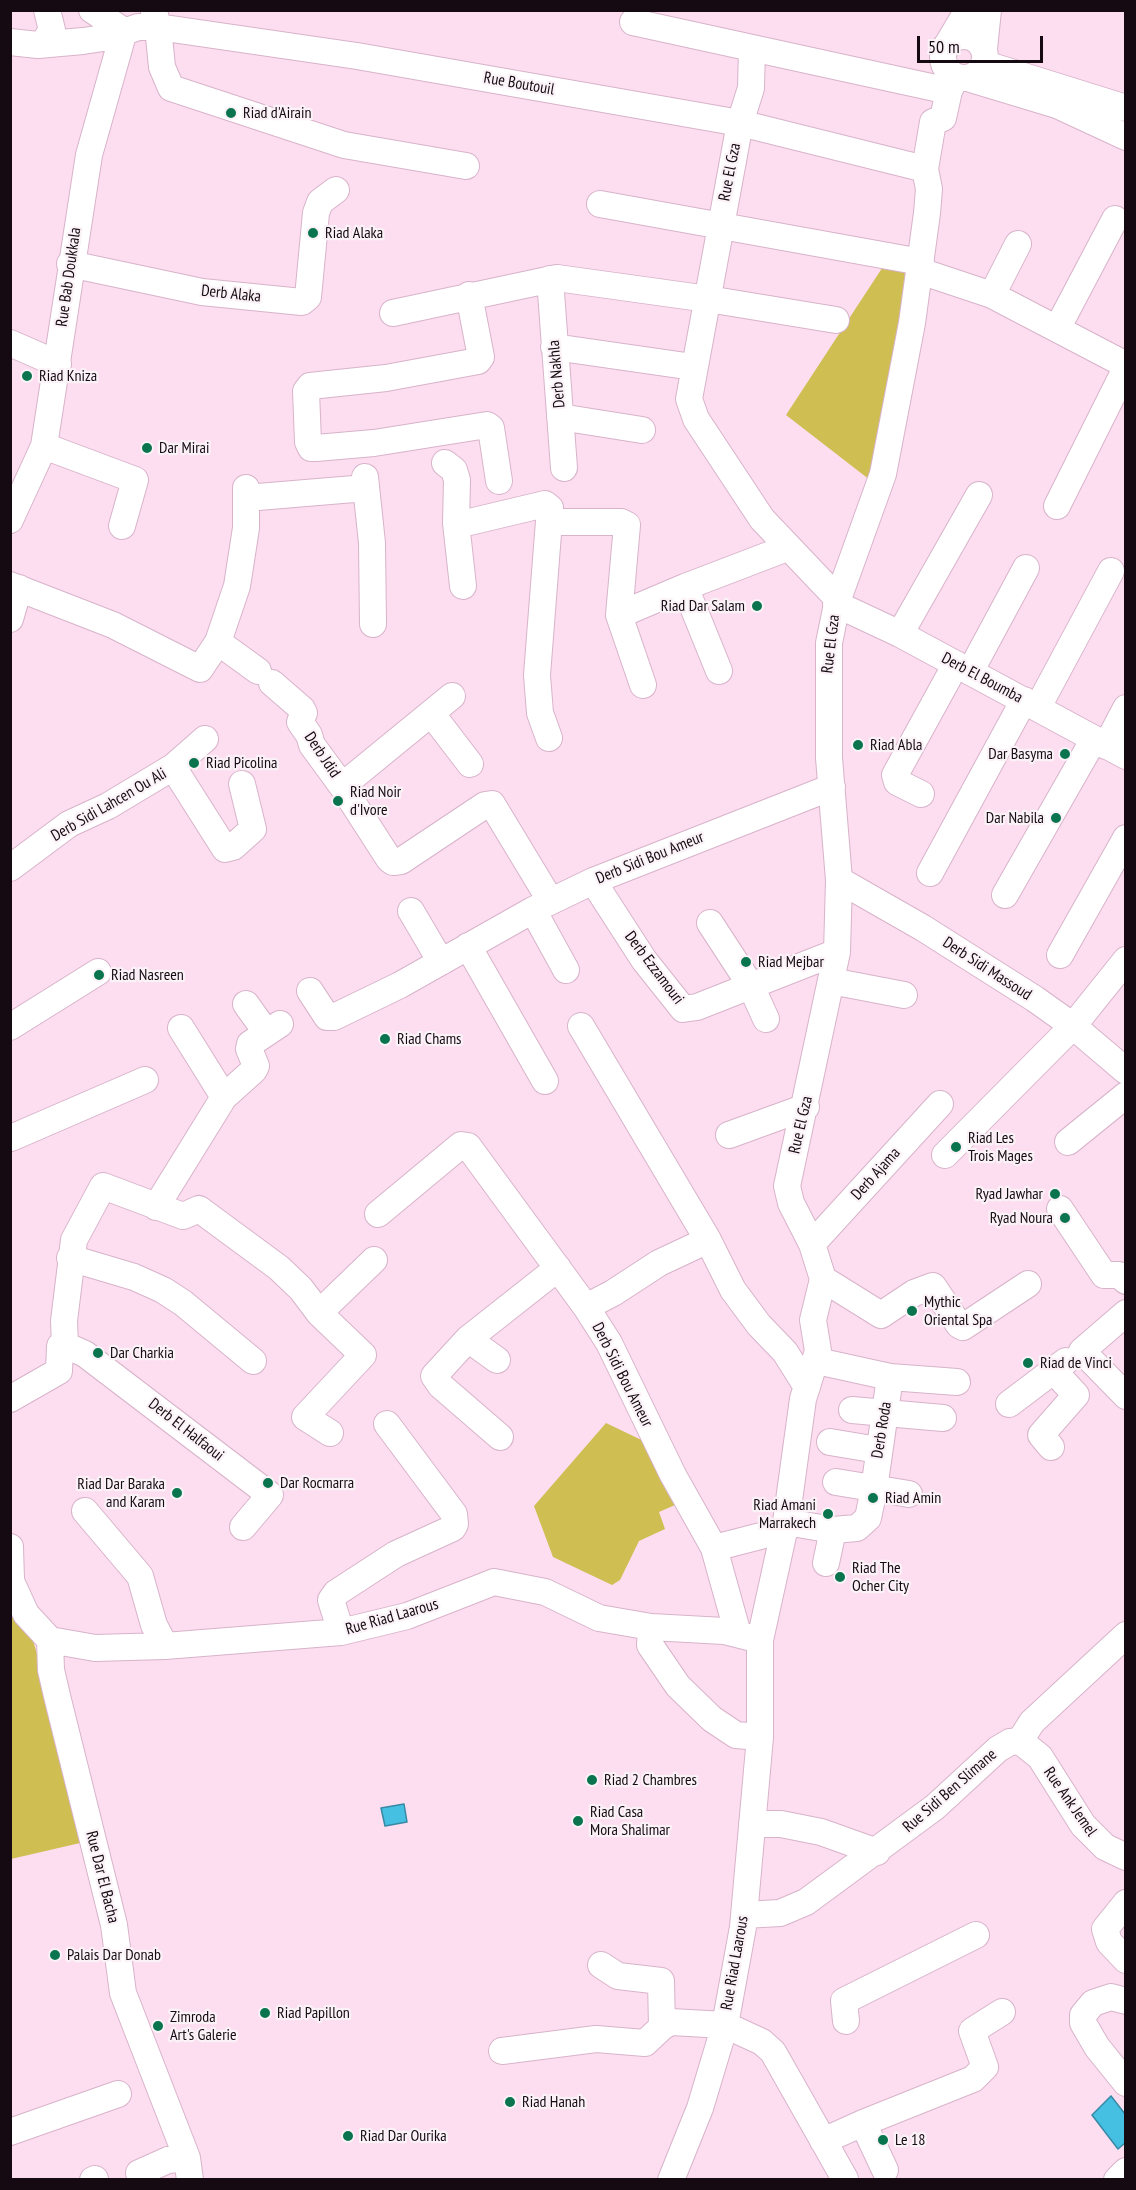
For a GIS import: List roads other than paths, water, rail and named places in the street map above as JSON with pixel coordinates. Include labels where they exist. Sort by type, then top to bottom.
[{"type":"street","points":[[38,45],[49,37],[52,30],[47,10]]},
{"type":"street","points":[[92,10],[117,34]]},
{"type":"street","points":[[968,10],[942,57],[949,73],[969,72],[1057,105],[1125,137]]},
{"type":"street","points":[[969,72],[988,10]]},
{"type":"street","points":[[156,19],[162,67],[171,88],[344,145],[466,165]]},
{"type":"street","name":"Rue Boutouil","points":[[10,42],[38,45],[117,34],[156,19],[740,123],[925,169]]},
{"type":"street","points":[[633,22],[752,48],[969,72],[1125,108]]},
{"type":"street","name":"Rue Bab Doukkala","points":[[10,520],[44,446],[88,155],[117,34]]},
{"type":"street","points":[[949,42],[964,36],[972,38],[969,72]]},
{"type":"street","name":"Rue El Gza","points":[[752,48],[751,88],[740,123],[708,299],[693,367],[689,399],[696,419],[762,519],[787,548],[814,572],[837,601]]},
{"type":"street","name":"Rue El Gza","points":[[824,1279],[812,1244],[791,1203],[788,1186],[837,952],[839,880],[827,677],[829,643],[837,601],[883,474],[904,368],[920,267],[929,189],[925,169],[933,122],[943,118],[969,72]]},
{"type":"street","name":"Derb Alaka","points":[[70,264],[202,292],[302,302],[308,297],[316,213],[320,202],[336,190]]},
{"type":"street","points":[[600,204],[720,225],[920,267],[992,295],[1125,367],[1057,506]]},
{"type":"street","points":[[1057,329],[1115,219]]},
{"type":"street","points":[[992,295],[1018,244]]},
{"type":"street","points":[[393,313],[550,279],[708,299],[797,323],[836,320]]},
{"type":"street","name":"Derb Nakhla","points":[[550,279],[564,468]]},
{"type":"street","points":[[469,295],[481,357],[478,361],[394,377],[326,383],[307,388],[308,442],[311,448],[374,443],[487,425],[492,431],[499,481]]},
{"type":"street","points":[[10,343],[58,364]]},
{"type":"street","points":[[554,347],[693,367]]},
{"type":"street","points":[[560,417],[642,430]]},
{"type":"street","points":[[44,446],[135,480],[122,526]]},
{"type":"street","points":[[445,463],[454,470],[457,480],[457,525],[463,586]]},
{"type":"street","points":[[10,619],[15,586],[113,625],[198,669],[204,665],[218,642],[229,614],[243,557],[246,493],[365,483],[372,543],[373,624]]},
{"type":"street","points":[[900,634],[979,495]]},
{"type":"street","points":[[457,525],[545,504],[550,508],[537,675],[540,713],[549,738]]},
{"type":"street","points":[[550,522],[621,522],[627,525],[619,615],[643,685]]},
{"type":"street","points":[[619,615],[685,586],[787,548]]},
{"type":"street","points":[[921,794],[897,782],[895,775],[1026,568]]},
{"type":"street","points":[[930,873],[1111,571]]},
{"type":"street","points":[[685,586],[720,671]]},
{"type":"street","name":"Derb El Boumba","points":[[837,601],[1109,747]]},
{"type":"street","name":"Derb Jdid","points":[[218,642],[302,709],[301,724],[314,748],[393,862],[400,861],[485,805],[496,806],[542,905]]},
{"type":"street","points":[[342,786],[452,696]]},
{"type":"street","points":[[1005,896],[1109,747],[1125,708]]},
{"type":"street","points":[[431,713],[471,764]]},
{"type":"street","name":"Derb Sidi Lahcen Ou Ali","points":[[10,868],[69,824],[108,806],[173,767],[205,739]]},
{"type":"street","points":[[173,767],[225,849],[234,847],[253,829],[242,784]]},
{"type":"street","name":"Derb Sidi Bou Ameur","points":[[310,991],[324,1013],[330,1018],[400,985],[542,905],[593,881],[832,787]]},
{"type":"street","points":[[1060,955],[1125,838]]},
{"type":"street","name":"Derb Sidi Massoud","points":[[839,880],[923,928],[1073,1026],[1125,1071]]},
{"type":"street","name":"Derb Ezzamouri","points":[[593,881],[644,960],[683,1009],[691,1010],[837,952]]},
{"type":"street","points":[[542,905],[567,970]]},
{"type":"street","points":[[411,911],[441,962]]},
{"type":"street","points":[[710,923],[751,986],[766,1019]]},
{"type":"street","points":[[468,946],[544,1081]]},
{"type":"street","points":[[921,1125],[947,1153],[1073,1026],[1125,960]]},
{"type":"street","points":[[10,1027],[98,972]]},
{"type":"street","points":[[831,981],[904,995]]},
{"type":"street","points":[[156,1207],[224,1097],[254,1070],[255,1062],[249,1046],[273,1028],[246,1004]]},
{"type":"street","points":[[580,1026],[708,1240],[733,1290],[759,1325],[785,1352],[807,1387]]},
{"type":"street","points":[[182,1028],[224,1097]]},
{"type":"street","points":[[10,1159],[14,1153],[11,1138],[146,1080]]},
{"type":"street","points":[[1068,1142],[1125,1095]]},
{"type":"street","name":"Derb Ajama","points":[[812,1244],[940,1104]]},
{"type":"street","points":[[729,1136],[806,1107]]},
{"type":"street","name":"Derb Sidi Bou Ameur","points":[[378,1214],[461,1145],[468,1146],[586,1307],[609,1343],[673,1475],[714,1548],[749,1637]]},
{"type":"street","points":[[10,1399],[59,1371],[60,1346],[65,1345],[64,1322],[74,1240],[103,1186],[186,1216],[199,1209],[279,1268],[301,1289],[319,1313],[363,1355],[305,1417],[330,1432]]},
{"type":"street","points":[[1060,1209],[1104,1275],[1119,1275],[1125,1281]]},
{"type":"street","points":[[586,1307],[613,1293],[659,1263],[708,1240]]},
{"type":"street","points":[[70,1258],[134,1277],[163,1290],[183,1303],[253,1360]]},
{"type":"street","points":[[319,1313],[374,1260]]},
{"type":"street","points":[[500,1437],[435,1379],[436,1372],[468,1339],[558,1269]]},
{"type":"street","points":[[749,1637],[785,1526],[807,1387],[817,1361],[813,1320],[824,1279],[881,1314],[920,1290],[933,1286],[959,1325],[963,1327],[1028,1284]]},
{"type":"street","points":[[1009,1404],[1052,1370],[1082,1351],[1125,1313]]},
{"type":"street","points":[[468,1339],[497,1360]]},
{"type":"street","name":"Derb El Halfaoui","points":[[65,1345],[85,1354],[159,1408],[270,1495],[243,1527]]},
{"type":"street","points":[[1082,1351],[1125,1396]]},
{"type":"street","points":[[817,1361],[890,1377],[957,1382]]},
{"type":"street","points":[[1052,1370],[1076,1395],[1041,1435],[1052,1447]]},
{"type":"street","name":"Derb Roda","points":[[785,1526],[848,1530],[864,1524],[868,1518],[874,1489],[890,1377]]},
{"type":"street","points":[[852,1410],[943,1418]]},
{"type":"street","points":[[341,1632],[332,1600],[336,1593],[396,1554],[453,1528],[455,1524],[454,1514],[387,1424]]},
{"type":"street","points":[[830,1442],[878,1450]]},
{"type":"street","points":[[836,1482],[909,1494]]},
{"type":"street","points":[[85,1511],[140,1576],[154,1625],[165,1646]]},
{"type":"street","points":[[714,1548],[785,1526]]},
{"type":"street","points":[[826,1563],[833,1530]]},
{"type":"street","points":[[10,1547],[11,1579],[26,1614],[50,1640]]},
{"type":"street","name":"Rue Riad Laarous","points":[[50,1640],[95,1648],[165,1646],[341,1632],[407,1616],[494,1582],[516,1584],[545,1592],[599,1617],[651,1627],[749,1637],[760,1737],[757,1796],[752,1824],[744,1915],[725,2025],[700,2108],[671,2180]]},
{"type":"street","points":[[651,1627],[650,1645],[678,1686],[712,1719],[736,1735],[760,1737]]},
{"type":"street","name":"Rue Sidi Ben Slimane","points":[[744,1915],[780,1913],[795,1908],[877,1852],[935,1807],[998,1749],[1010,1742],[1020,1741],[1032,1722],[1125,1635]]},
{"type":"street","name":"Rue Dar El Bacha","points":[[50,1640],[51,1670],[114,1924],[123,1993],[188,2169]]},
{"type":"street","name":"Rue Ank Jemel","points":[[1020,1741],[1040,1757],[1083,1825],[1105,1847],[1125,1857]]},
{"type":"street","points":[[752,1824],[781,1824],[821,1832],[877,1852]]},
{"type":"street","points":[[1125,1903],[1105,1929],[1109,1942],[1125,1960]]},
{"type":"street","points":[[846,2021],[844,2001],[976,1935]]},
{"type":"street","points":[[601,1965],[618,1976],[661,1981],[662,2027]]},
{"type":"street","points":[[1125,2001],[1111,1997],[1093,2003],[1083,2016],[1083,2023],[1097,2047],[1125,2083]]},
{"type":"street","points":[[823,2141],[979,2074],[986,2067],[974,2043],[972,2031],[1002,2012]]},
{"type":"street","points":[[502,2051],[596,2039],[645,2043],[671,2022],[725,2025],[762,2042],[773,2052],[845,2179]]},
{"type":"street","points":[[10,2132],[118,2094]]},
{"type":"street","points":[[863,2122],[885,2170]]},
{"type":"street","points":[[142,2180],[139,2173],[156,2164],[188,2169]]},
{"type":"street","points":[[1117,2180],[1125,2171]]},
{"type":"water","points":[[404,1804],[407,1822],[385,1826],[381,1808]]},
{"type":"water","points":[[1111,2096],[1125,2114],[1125,2143],[1118,2149],[1092,2115]]},
{"type":"place","name":"Riad d'Airain","points":[[231,113]]},
{"type":"place","name":"Riad Alaka","points":[[313,233]]},
{"type":"place","name":"Riad Kniza","points":[[27,376]]},
{"type":"place","name":"Dar Mirai","points":[[147,448]]},
{"type":"place","name":"Riad Dar Salam","points":[[757,606]]},
{"type":"place","name":"Riad Abla","points":[[858,745]]},
{"type":"place","name":"Dar Basyma","points":[[1065,754]]},
{"type":"place","name":"Riad Picolina","points":[[194,763]]},
{"type":"place","name":"Riad Noir d'Ivore","points":[[338,801]]},
{"type":"place","name":"Dar Nabila","points":[[1056,818]]},
{"type":"place","name":"Riad Mejbar","points":[[746,962]]},
{"type":"place","name":"Riad Nasreen","points":[[99,975]]},
{"type":"place","name":"Riad Chams","points":[[385,1039]]},
{"type":"place","name":"Riad Les Trois Mages","points":[[956,1147]]},
{"type":"place","name":"Ryad Jawhar","points":[[1055,1194]]},
{"type":"place","name":"Ryad Noura","points":[[1065,1218]]},
{"type":"place","name":"Mythic Oriental Spa","points":[[912,1311]]},
{"type":"place","name":"Dar Charkia","points":[[98,1353]]},
{"type":"place","name":"Riad de Vinci","points":[[1028,1363]]},
{"type":"place","name":"Dar Rocmarra","points":[[268,1483]]},
{"type":"place","name":"Riad Dar Baraka and Karam","points":[[177,1493]]},
{"type":"place","name":"Riad Amin","points":[[873,1498]]},
{"type":"place","name":"Riad Amani Marrakech","points":[[828,1514]]},
{"type":"place","name":"Riad The Ocher City","points":[[840,1577]]},
{"type":"place","name":"Riad 2 Chambres","points":[[592,1780]]},
{"type":"place","name":"Riad Casa Mora Shalimar","points":[[578,1821]]},
{"type":"place","name":"Palais Dar Donab","points":[[55,1955]]},
{"type":"place","name":"Riad Papillon","points":[[265,2013]]},
{"type":"place","name":"Zimroda Art's Galerie","points":[[158,2026]]},
{"type":"place","name":"Riad Hanah","points":[[510,2102]]},
{"type":"place","name":"Riad Dar Ourika","points":[[348,2136]]},
{"type":"place","name":"Le 18","points":[[883,2140]]}]
